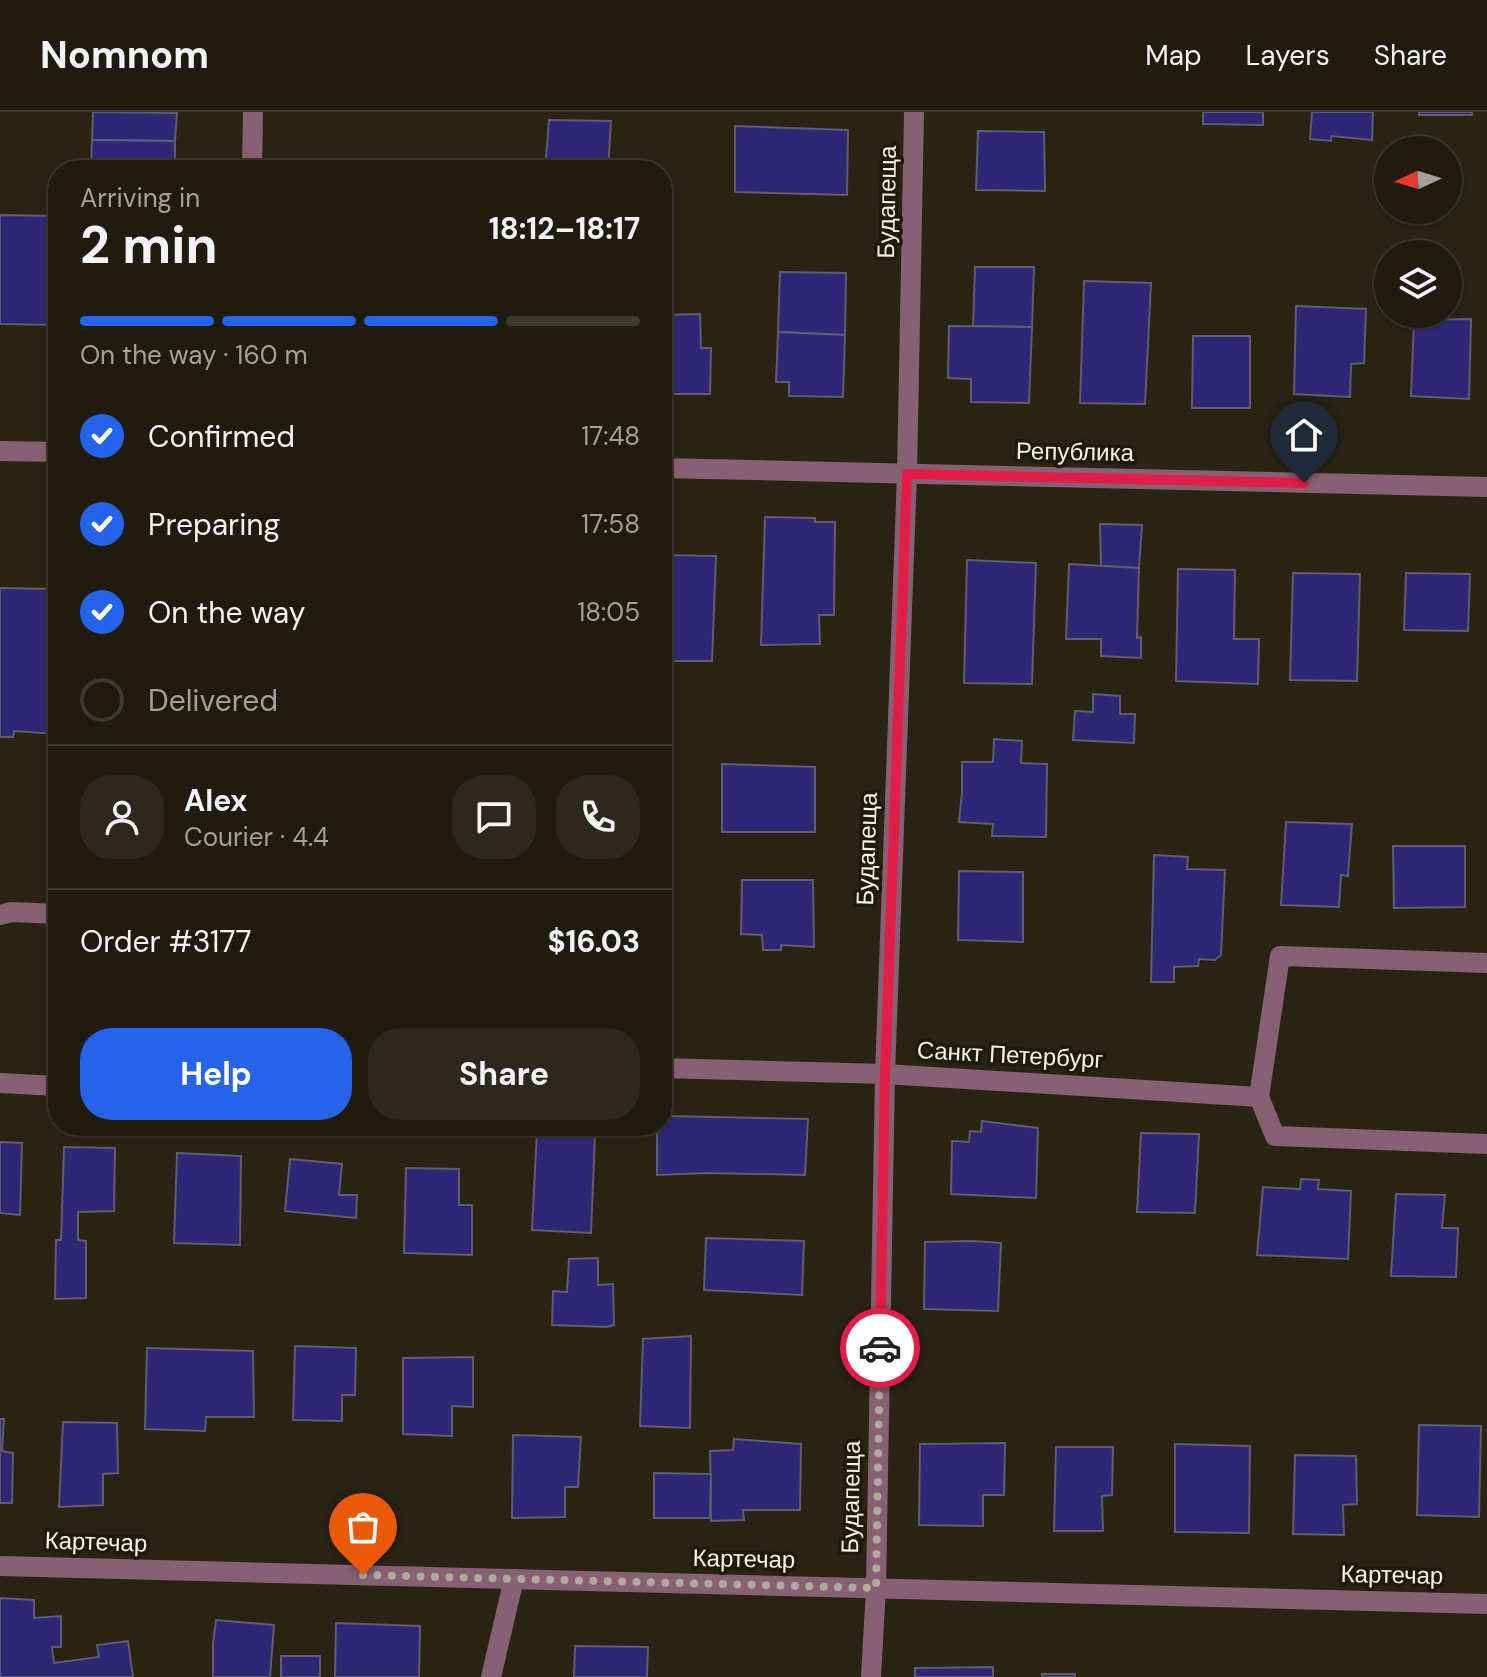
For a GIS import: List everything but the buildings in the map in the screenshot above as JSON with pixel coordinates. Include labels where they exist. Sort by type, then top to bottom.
[{"type":"street","points":[[252,160],[253,112]]},
{"type":"street","name":"Будапеща","points":[[871,1677],[876,1588],[885,1074],[907,474],[914,112]]},
{"type":"street","points":[[0,451],[48,452]]},
{"type":"street","name":"Република","points":[[672,468],[1487,487]]},
{"type":"street","points":[[0,915],[11,912],[48,914]]},
{"type":"street","points":[[1487,963],[1280,956],[1259,1097],[1275,1136],[1487,1144]]},
{"type":"street","name":"Санкт Петербург","points":[[672,1068],[885,1074],[1259,1097]]},
{"type":"street","points":[[0,1083],[48,1085]]},
{"type":"street","name":"Картечар","points":[[0,1566],[1487,1604]]},
{"type":"street","points":[[491,1677],[514,1579]]},
{"type":"way so far","points":[[363,1575],[876,1588],[880,1348]]},
{"type":"route","points":[[880,1348],[885,1074],[907,474],[1304,483]]}]
